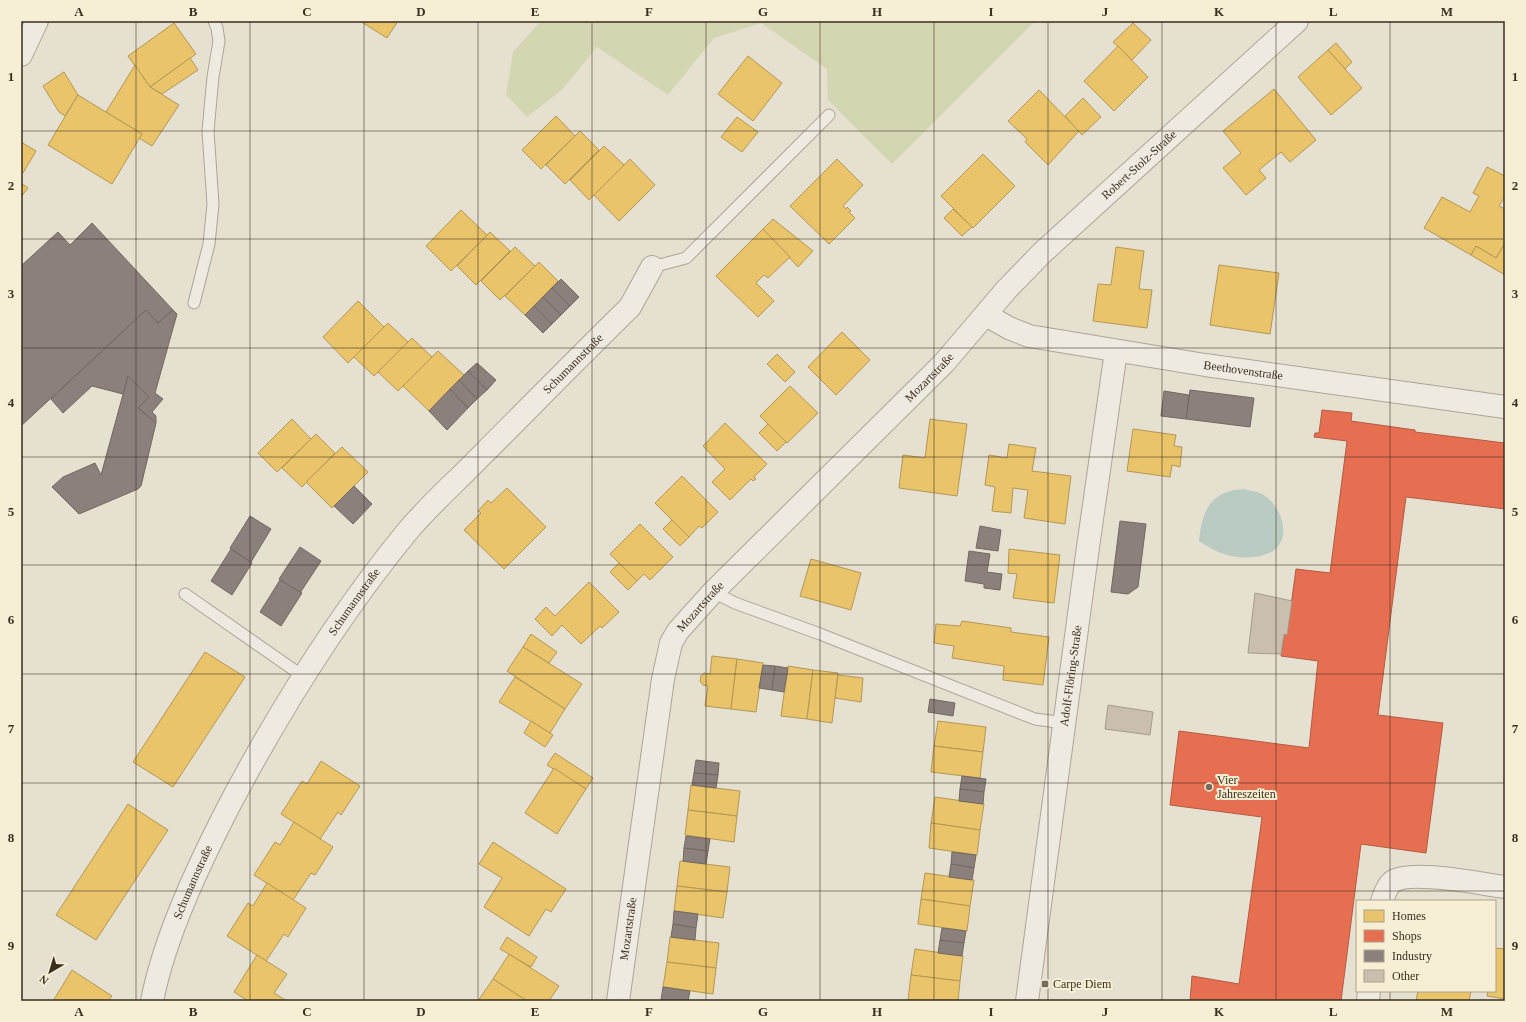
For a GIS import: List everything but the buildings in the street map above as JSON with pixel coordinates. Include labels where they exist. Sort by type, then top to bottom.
[{"type":"street","points":[[21,55],[37,21]]},
{"type":"street","name":"Robert-Stolz-Straße","points":[[986,315],[1042,253],[1297,21]]},
{"type":"street","name":"Schumannstraße","points":[[152,1001],[158,972],[181,912],[214,836],[257,755],[304,677],[365,586],[408,531],[630,307],[652,267]]},
{"type":"street","name":"Beethovenstraße","points":[[986,315],[1009,328],[1029,336],[1116,351],[1505,407]]},
{"type":"street","name":"Mozartstraße","points":[[618,1001],[667,660],[671,643],[678,630],[713,592],[944,363],[986,315]]},
{"type":"street","name":"Adolf-Flöring-Straße","points":[[1028,1001],[1066,723],[1088,547],[1116,351]]},
{"type":"street","points":[[1387,892],[1409,876],[1430,877],[1505,887]]},
{"type":"lane","points":[[194,304],[209,244],[213,204],[208,131],[213,77],[219,42],[217,28],[214,21]]},
{"type":"lane","points":[[652,267],[686,258],[829,115]]},
{"type":"lane","points":[[713,592],[735,603],[820,634],[1035,719],[1066,723]]},
{"type":"lane","points":[[185,594],[304,677]]},
{"type":"green space","points":[[541,21],[1035,21],[892,164],[828,100],[827,69],[761,23],[714,38],[668,95],[597,47],[562,90],[527,117],[506,95],[513,52]]},
{"type":"shaded area","points":[[1244,489],[1258,492],[1273,503],[1281,516],[1283,524],[1282,538],[1279,545],[1269,553],[1255,557],[1233,557],[1199,541],[1200,530],[1210,504],[1216,498],[1232,491]]},
{"type":"place","name":"Vier Jahreszeiten","points":[[1209,787]]},
{"type":"place","name":"Carpe Diem","points":[[1045,984]]}]
